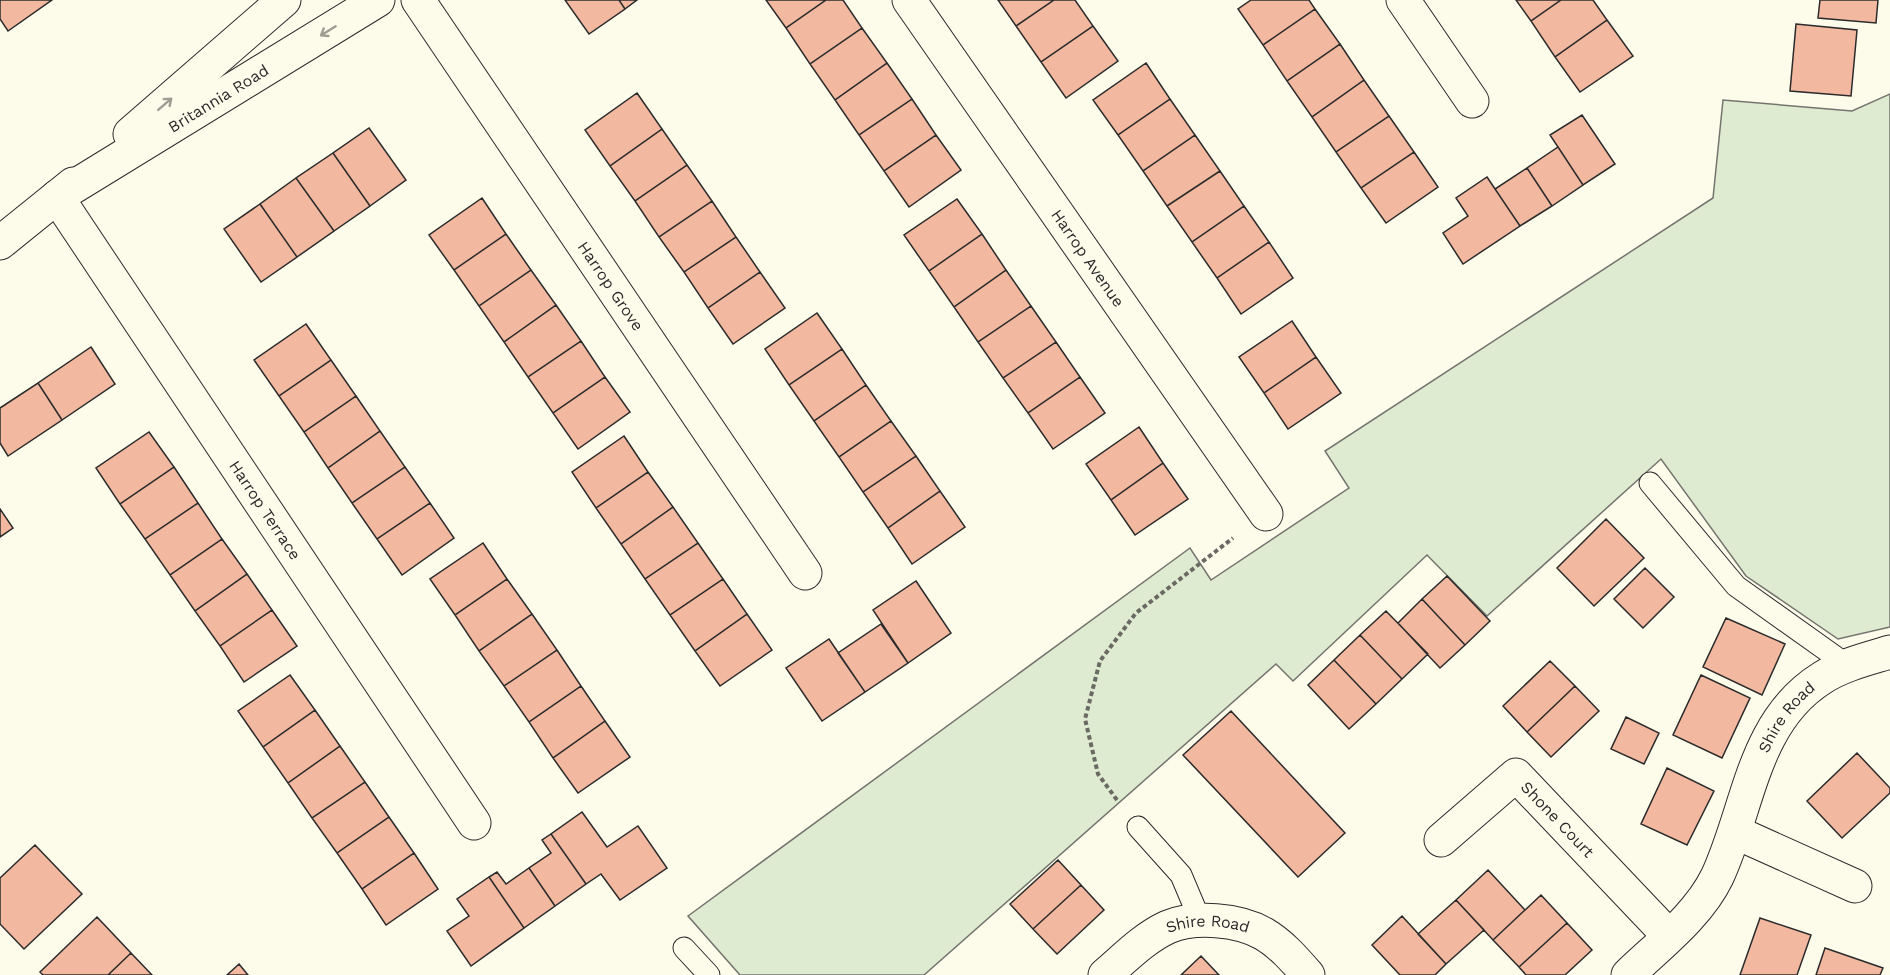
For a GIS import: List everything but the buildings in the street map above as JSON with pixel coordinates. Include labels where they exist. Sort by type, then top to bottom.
[{"type":"street","name":"Britannia Road","points":[[0,243],[57,197],[284,0]]},
{"type":"street","name":"Britannia Road","points":[[57,197],[378,0]]},
{"type":"street","name":"Harrop Grove","points":[[418,0],[805,573]]},
{"type":"street","name":"Harrop Avenue","points":[[909,0],[1266,514]]},
{"type":"street","points":[[1403,0],[1472,101]]},
{"type":"street","name":"Harrop Terrace","points":[[57,197],[474,822]]},
{"type":"street","name":"Shire Road","points":[[1628,975],[1688,917],[1716,879],[1735,832],[1764,744],[1788,708],[1820,678],[1847,665],[1890,652]]},
{"type":"street","name":"Shone Court","points":[[1441,840],[1516,775],[1669,936]]},
{"type":"street","points":[[1735,832],[1855,886]]},
{"type":"street","name":"Shire Road","points":[[1105,975],[1140,945],[1169,927],[1200,920],[1233,924],[1263,933],[1287,952],[1308,975]]},
{"type":"lane","points":[[1650,483],[1737,586],[1847,665]]},
{"type":"lane","points":[[1138,827],[1181,875],[1200,920]]},
{"type":"lane","points":[[684,948],[709,975]]},
{"type":"path","points":[[1138,827],[1098,774],[1085,719],[1100,661],[1136,613],[1266,514]]},
{"type":"green space","points":[[1890,94],[1890,627],[1838,639],[1746,576],[1661,459],[1487,616],[1427,555],[1293,681],[1276,664],[924,975],[740,975],[688,916],[1190,548],[1211,580],[1349,488],[1325,451],[1713,198],[1723,100],[1852,111]]}]
